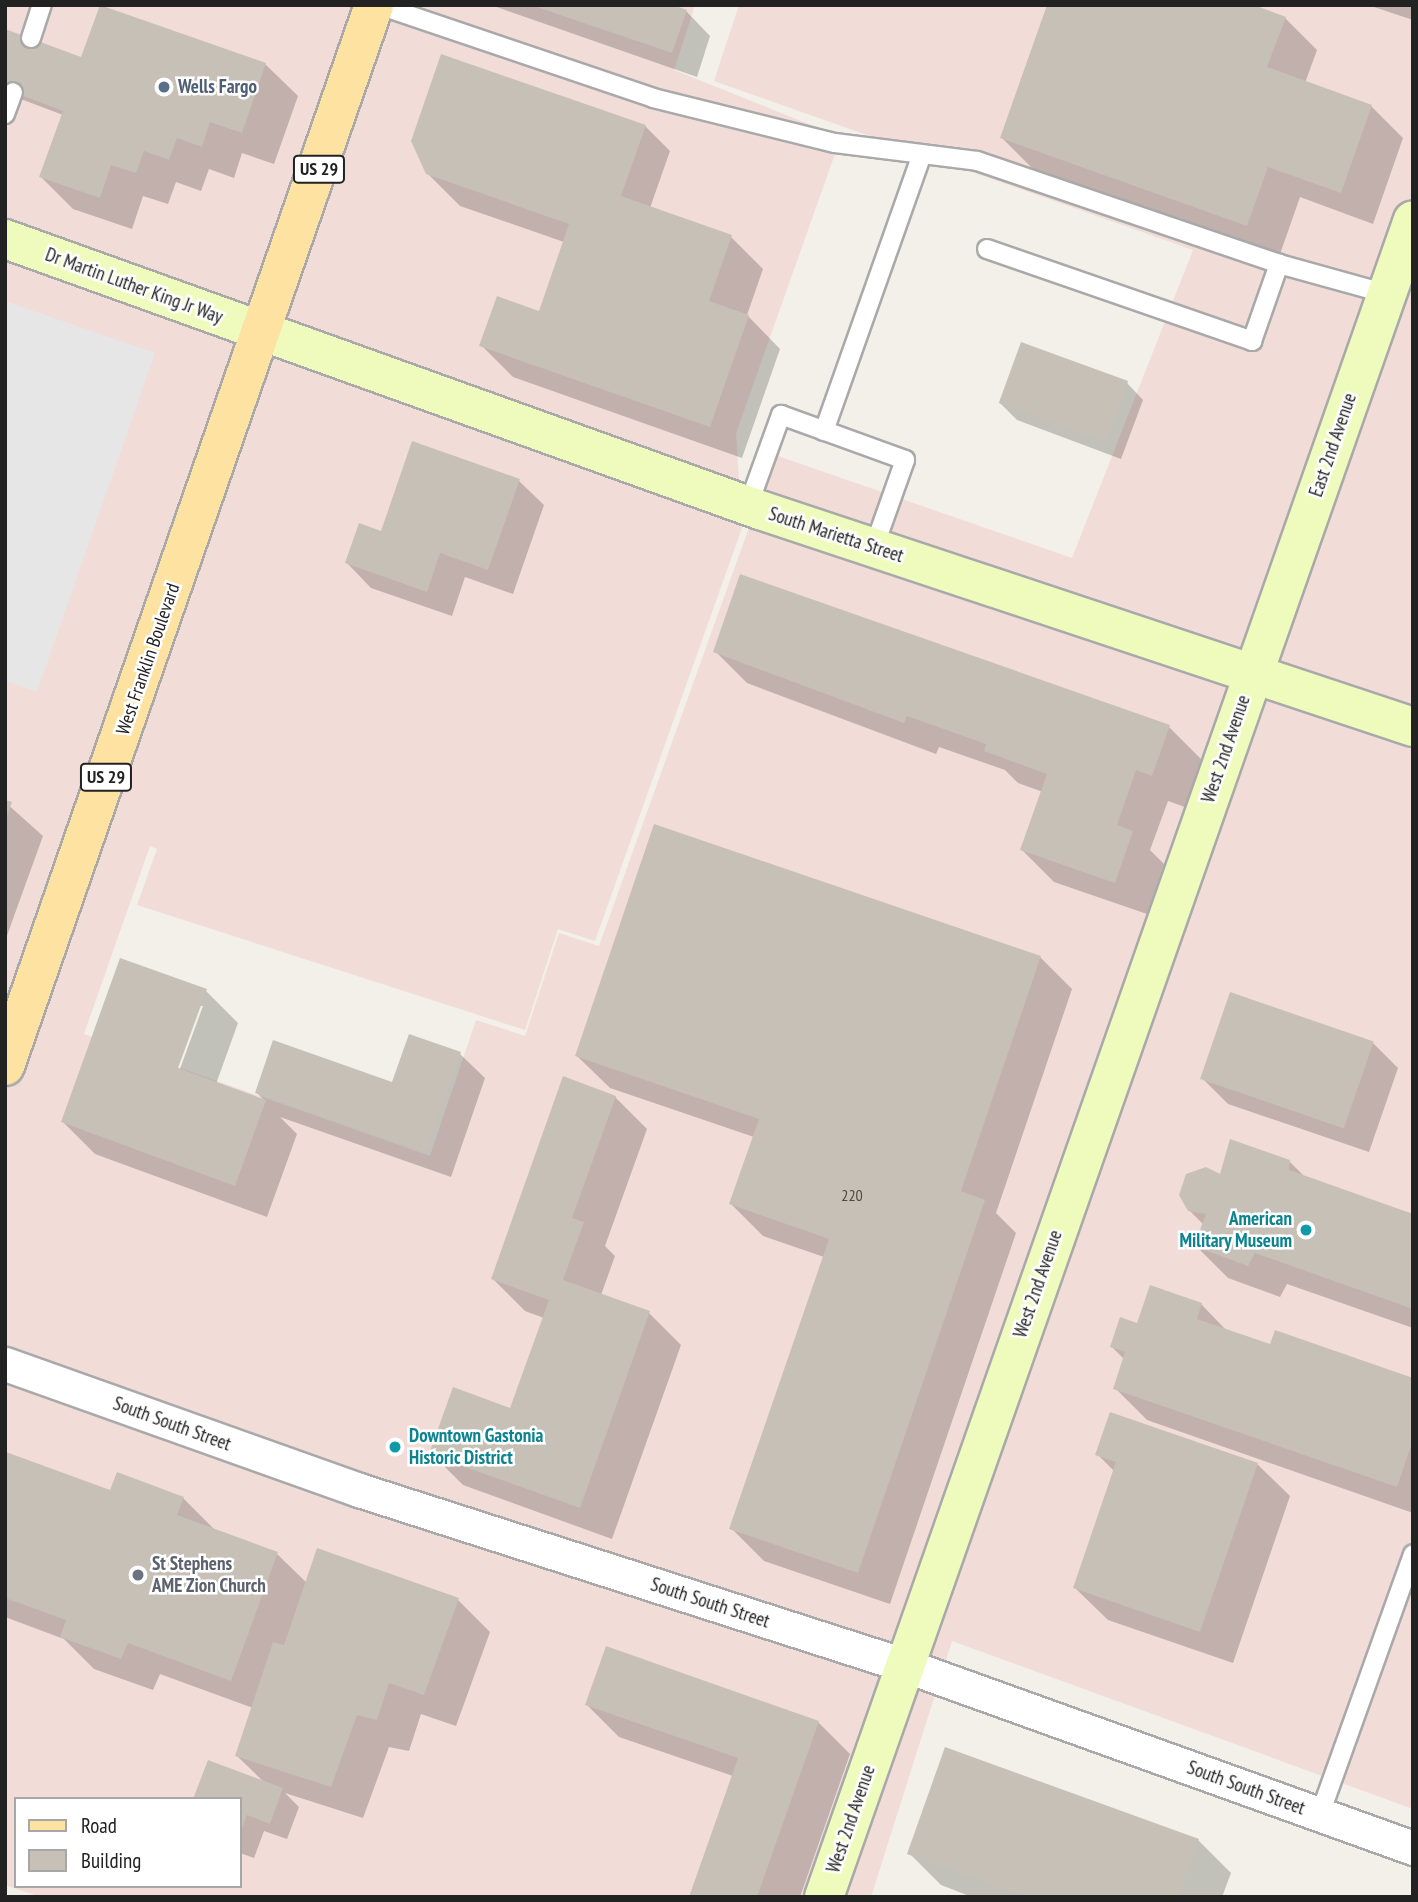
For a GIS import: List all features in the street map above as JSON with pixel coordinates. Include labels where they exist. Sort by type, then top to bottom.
[{"type":"main road","name":"US 29","points":[[263,332],[377,5]]},
{"type":"main road","name":"West Franklin Boulevard","points":[[5,1066],[263,332]]},
{"type":"street","name":"East 2nd Avenue","points":[[1254,671],[1413,220]]},
{"type":"street","name":"Dr Martin Luther King Jr Way","points":[[5,239],[263,332]]},
{"type":"street","name":"South Marietta Street","points":[[263,332],[748,506],[1254,671],[1413,727]]},
{"type":"street","name":"West 2nd Avenue","points":[[824,1897],[1254,671]]},
{"type":"street","name":"South South Street","points":[[5,1364],[359,1490],[904,1665],[1413,1848]]},
{"type":"lane","points":[[31,38],[43,5]]},
{"type":"lane","points":[[377,5],[653,97],[835,143],[977,161],[1279,264],[1387,294]]},
{"type":"lane","points":[[5,114],[13,92]]},
{"type":"lane","points":[[824,431],[922,155]]},
{"type":"lane","points":[[987,249],[1252,341],[1279,264]]},
{"type":"lane","points":[[748,506],[781,415],[905,460],[874,547]]},
{"type":"lane","points":[[1320,1814],[1413,1554]]},
{"type":"shaded area","points":[[5,5],[695,5],[674,70],[841,137],[736,433],[742,528],[595,941],[558,929],[525,1030],[137,905],[157,849],[150,846],[84,1034],[430,1156],[476,1020],[525,1036],[559,933],[599,946],[775,455],[1072,558],[1193,250],[714,81],[739,5],[1413,5],[1413,1809],[952,1641],[871,1897],[41,1897],[5,1885]]},
{"type":"shaded area","points":[[5,301],[155,353],[37,692],[5,681]]},
{"type":"building","name":"Wells Fargo","points":[[100,5],[266,63],[242,133],[210,122],[202,147],[177,138],[169,160],[144,151],[136,173],[111,165],[100,198],[39,177],[63,111],[5,89],[5,29],[81,57]]},
{"type":"building","points":[[531,5],[673,5],[687,10],[672,53]]},
{"type":"building","points":[[1047,5],[1254,5],[1286,17],[1267,67],[1372,105],[1341,193],[1268,167],[1247,226],[1000,138]]},
{"type":"building","points":[[441,54],[646,125],[621,196],[732,235],[709,301],[749,315],[710,427],[479,346],[497,296],[539,311],[569,224],[426,174],[411,141]]},
{"type":"building","points":[[1021,342],[1128,381],[1106,442],[999,403]]},
{"type":"building","points":[[412,441],[520,479],[488,570],[440,553],[427,592],[345,563],[359,523],[381,531]]},
{"type":"building","points":[[740,574],[1170,725],[1152,776],[1136,770],[1117,825],[1133,831],[1115,883],[1020,850],[1047,774],[984,751],[986,744],[907,716],[904,723],[713,652]]},
{"type":"building","points":[[5,800],[12,802],[6,819],[5,819]]},
{"type":"building","points":[[654,824],[1041,956],[961,1191],[985,1200],[858,1573],[729,1529],[829,1239],[729,1204],[759,1119],[575,1056]]},
{"type":"building","points":[[120,958],[207,989],[178,1068],[266,1100],[235,1186],[61,1122]]},
{"type":"building","points":[[1230,992],[1374,1041],[1344,1128],[1200,1079]]},
{"type":"building","points":[[409,1034],[461,1052],[426,1153],[255,1093],[273,1040],[392,1082]]},
{"type":"building","points":[[563,1076],[616,1096],[572,1218],[584,1222],[563,1280],[650,1311],[580,1508],[429,1454],[453,1387],[510,1408],[549,1300],[491,1279]]},
{"type":"building","name":"American Military Museum","points":[[1230,1139],[1290,1160],[1289,1170],[1413,1214],[1413,1309],[1255,1253],[1248,1266],[1194,1246],[1206,1214],[1188,1211],[1179,1195],[1186,1174],[1206,1167],[1220,1174]]},
{"type":"building","points":[[1150,1285],[1202,1303],[1197,1319],[1270,1344],[1275,1330],[1413,1378],[1413,1440],[1397,1487],[1113,1389],[1125,1352],[1110,1347],[1120,1317],[1137,1323]]},
{"type":"building","points":[[1110,1412],[1258,1463],[1200,1632],[1073,1588],[1116,1462],[1095,1455]]},
{"type":"building","name":"St Stephens AME Zion Church","points":[[6,1452],[110,1490],[117,1472],[184,1497],[177,1515],[278,1552],[231,1681],[128,1643],[121,1659],[60,1637],[66,1620],[5,1598]]},
{"type":"building","points":[[317,1548],[459,1598],[424,1695],[389,1683],[377,1720],[357,1715],[331,1787],[235,1756],[273,1642],[284,1645]]},
{"type":"building","points":[[606,1646],[819,1721],[757,1897],[689,1897],[738,1758],[585,1705]]},
{"type":"building","points":[[945,1747],[1199,1839],[1178,1897],[1024,1897],[907,1854]]},
{"type":"building","points":[[208,1760],[283,1788],[270,1824],[247,1815],[242,1829],[242,1797],[194,1797]]},
{"type":"place","name":"Wells Fargo","points":[[164,87]]},
{"type":"place","name":"American Military Museum","points":[[1306,1230]]},
{"type":"place","name":"Downtown Gastonia Historic District","points":[[395,1447]]},
{"type":"place","name":"St Stephens AME Zion Church","points":[[138,1575]]}]
